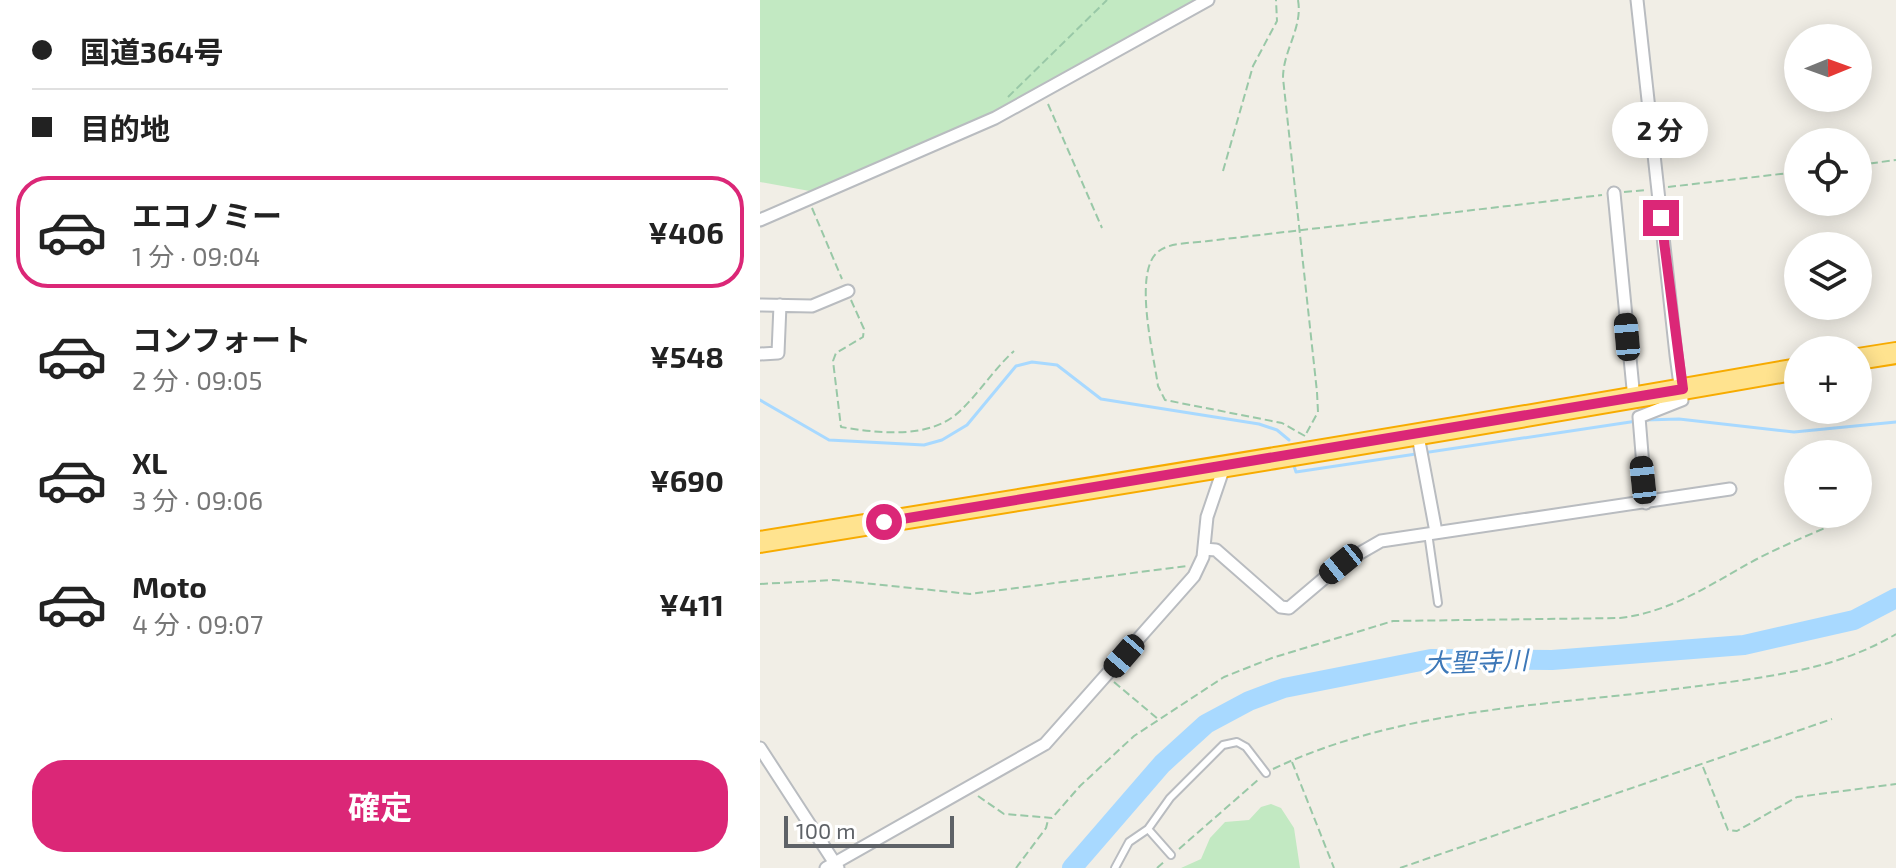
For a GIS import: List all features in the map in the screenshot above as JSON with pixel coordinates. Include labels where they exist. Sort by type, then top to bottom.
[{"type":"highway","points":[[1872,357],[1896,353]]},
{"type":"highway","points":[[760,542],[1224,467],[1309,450],[1418,436],[1784,371]]},
{"type":"street","points":[[760,220],[995,118],[1208,0]]},
{"type":"street","points":[[1637,0],[1683,389],[1682,400],[1674,406],[1639,417],[1646,503]]},
{"type":"street","points":[[1614,193],[1634,399]]},
{"type":"street","points":[[760,305],[812,306],[848,291]]},
{"type":"street","points":[[760,354],[778,353],[780,305]]},
{"type":"street","points":[[1418,436],[1432,533]]},
{"type":"street","points":[[760,748],[833,866],[1045,744],[1200,565],[1207,517],[1224,467]]},
{"type":"street","points":[[1204,549],[1216,550],[1281,607],[1289,608],[1341,564],[1373,544],[1730,489]]},
{"type":"lane","points":[[1432,533],[1438,603]]},
{"type":"lane","points":[[1115,868],[1129,842],[1148,829],[1170,798],[1223,745],[1237,742],[1246,747],[1266,773]]},
{"type":"lane","points":[[1148,829],[1171,855]]},
{"type":"path","points":[[995,118],[1024,78],[1107,0]]},
{"type":"path","points":[[1223,171],[1253,66],[1277,21],[1276,0]]},
{"type":"path","points":[[1298,0],[1296,30],[1283,69],[1298,230],[1318,412],[1305,436],[1282,423],[1165,400],[1158,386],[1145,284],[1146,272],[1160,250],[1298,230],[1784,174]]},
{"type":"path","points":[[1042,92],[1102,228]]},
{"type":"path","points":[[1872,163],[1896,160]]},
{"type":"path","points":[[808,200],[864,329],[863,337],[836,353],[833,361],[841,427],[917,431],[935,427],[961,410],[1014,351]]},
{"type":"path","points":[[1016,868],[1046,828],[1048,819],[1116,750],[1224,677],[1286,653],[1393,621],[1620,618],[1662,610],[1781,547],[1825,528]]},
{"type":"path","points":[[760,584],[834,580],[970,594],[1200,565]]},
{"type":"path","points":[[1157,868],[1266,773],[1353,739],[1470,712],[1781,676],[1896,634]]},
{"type":"path","points":[[1107,676],[1160,720]]},
{"type":"path","points":[[1400,868],[1832,719]]},
{"type":"path","points":[[1292,762],[1334,868]]},
{"type":"path","points":[[1703,766],[1720,815],[1728,830],[1737,831],[1797,797],[1896,784]]},
{"type":"path","points":[[971,788],[1004,814],[1048,819]]},
{"type":"green space","points":[[760,0],[1199,0],[1020,99],[815,192],[760,182]]},
{"type":"green space","points":[[1271,804],[1281,808],[1294,828],[1300,868],[1181,868],[1201,859],[1210,838],[1225,822],[1249,820],[1261,807]]},
{"type":"waterway","points":[[760,400],[829,440],[924,445],[942,440],[967,425],[1016,366],[1032,362],[1057,365],[1101,399],[1259,424],[1277,430],[1289,440]]},
{"type":"waterway","points":[[1645,420],[1679,419],[1794,432],[1896,422]]},
{"type":"waterway","points":[[1294,466],[1296,472],[1637,421]]},
{"type":"waterway","name":"大聖寺川","points":[[1072,868],[1162,764],[1206,724],[1249,701],[1284,688],[1431,659],[1552,660],[1744,645],[1854,620],[1896,598]]},
{"type":"route","points":[[884,522],[1224,467],[1309,450],[1418,436],[1683,389],[1676,355],[1661,218]]}]
